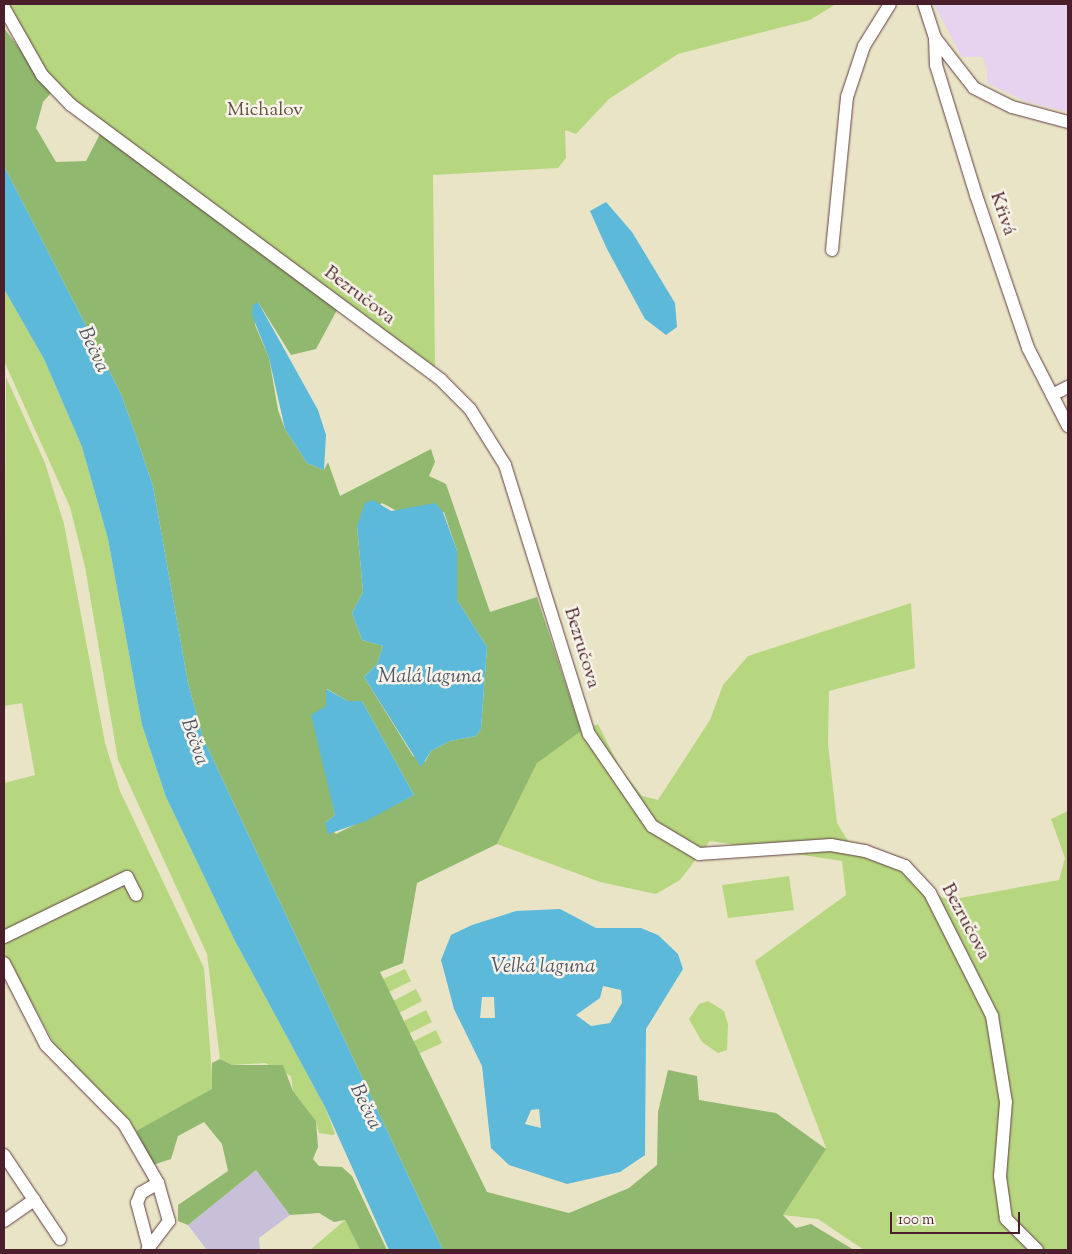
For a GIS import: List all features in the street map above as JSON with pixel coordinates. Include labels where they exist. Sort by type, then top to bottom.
[{"type":"street","points":[[832,250],[846,97],[864,46],[890,4]]},
{"type":"street","points":[[924,4],[935,38],[962,76],[992,99],[1068,122]]},
{"type":"street","name":"Bezručova","points":[[4,8],[37,67],[71,105],[440,380],[470,409],[505,465],[589,734],[652,826],[699,854],[831,845],[864,851],[905,866],[930,893],[992,1016],[1006,1093],[1000,1176],[1006,1219],[1036,1250]]},
{"type":"street","name":"Křivá","points":[[935,38],[942,88],[1028,348],[1068,426]]},
{"type":"street","points":[[942,88],[962,76]]},
{"type":"street","points":[[1052,395],[1068,387]]},
{"type":"street","points":[[4,937],[127,878],[136,895]]},
{"type":"street","points":[[4,963],[46,1045],[124,1124],[158,1183],[169,1221],[148,1249]]},
{"type":"street","points":[[4,1155],[60,1238]]},
{"type":"street","points":[[148,1249],[137,1203],[141,1193],[158,1183]]},
{"type":"street","points":[[4,1220],[34,1200]]},
{"type":"shaded area","points":[[934,4],[1068,4],[1068,112],[1027,102],[987,83],[987,68],[982,57],[962,57]]},
{"type":"shaded area","points":[[256,1170],[290,1215],[259,1238],[260,1250],[207,1250],[188,1225]]},
{"type":"green space","name":"Michalov","points":[[4,4],[836,4],[810,20],[678,54],[609,99],[576,134],[565,130],[566,158],[558,168],[433,175],[435,367],[109,128],[52,81]]},
{"type":"green space","points":[[4,28],[52,92],[43,102],[36,128],[56,162],[86,161],[100,134],[337,310],[316,349],[291,355],[258,302],[255,325],[269,358],[278,410],[285,429],[307,463],[324,470],[328,462],[340,496],[431,449],[435,462],[429,476],[446,484],[490,612],[537,597],[581,731],[537,763],[497,844],[417,883],[403,963],[380,972],[487,1192],[569,1213],[629,1188],[657,1165],[658,1112],[668,1070],[697,1076],[699,1100],[776,1113],[826,1149],[783,1215],[796,1228],[811,1224],[854,1250],[443,1250],[203,738],[188,683],[153,486],[137,439],[121,394],[4,166]],"holes":[[[382,503],[399,512],[444,512],[457,551],[457,600],[487,647],[481,729],[476,736],[450,741],[431,751],[425,762],[413,756],[364,677],[377,664],[383,646],[362,640],[352,613],[363,592],[357,526]],[[327,689],[348,701],[362,701],[414,795],[336,834],[325,823],[335,815],[326,772]]]},
{"type":"green space","points":[[4,289],[44,359],[82,447],[108,539],[142,725],[166,797],[235,941],[325,1107],[335,1134],[319,1133],[316,1121],[293,1091],[291,1076],[265,1063],[232,1065],[220,1059],[207,954],[118,760],[85,567],[70,507],[4,361]]},
{"type":"green space","points":[[6,377],[45,463],[64,524],[105,743],[120,791],[204,968],[213,1089],[136,1131],[62,1058],[4,953],[4,783],[35,775],[22,703],[4,706]]},
{"type":"green space","points":[[911,603],[915,668],[829,691],[828,744],[837,823],[848,841],[900,857],[937,895],[949,900],[1059,880],[1065,858],[1051,819],[1068,811],[1068,1250],[864,1250],[818,1219],[783,1215],[826,1148],[755,961],[846,895],[842,861],[710,841],[680,880],[656,894],[600,882],[497,844],[537,763],[571,735],[598,724],[620,768],[642,796],[658,800],[710,720],[723,685],[748,656]]},
{"type":"green space","points":[[789,876],[794,910],[728,918],[722,885]]},
{"type":"green space","points":[[405,969],[411,981],[387,993],[381,980]]},
{"type":"green space","points":[[416,989],[422,1001],[399,1013],[393,1001]]},
{"type":"green space","points":[[708,1001],[724,1011],[728,1024],[727,1050],[718,1053],[702,1042],[689,1019],[699,1004]]},
{"type":"green space","points":[[426,1010],[432,1022],[408,1034],[402,1022]]},
{"type":"green space","points":[[436,1030],[442,1043],[418,1054],[412,1042]]},
{"type":"green space","points":[[220,1059],[232,1065],[283,1065],[293,1091],[316,1121],[318,1147],[313,1159],[319,1166],[342,1167],[352,1176],[387,1250],[360,1250],[345,1220],[334,1222],[319,1213],[290,1215],[256,1170],[188,1225],[178,1221],[178,1205],[228,1171],[222,1144],[204,1122],[178,1136],[171,1159],[153,1165],[136,1131],[212,1089],[212,1063]]},
{"type":"green space","points":[[345,1220],[360,1250],[310,1250]]},
{"type":"water","name":"Bečva","points":[[4,166],[121,394],[137,439],[153,486],[188,683],[203,738],[443,1250],[389,1250],[325,1107],[235,941],[166,797],[142,725],[108,539],[82,447],[44,359],[4,289]]},
{"type":"water","points":[[606,202],[632,232],[675,303],[677,327],[666,335],[645,319],[607,249],[590,211]]},
{"type":"water","points":[[258,302],[318,410],[326,435],[324,470],[307,463],[285,429],[269,358],[252,315],[253,305]]},
{"type":"water","name":"Malá laguna","points":[[373,500],[391,511],[435,503],[443,512],[457,551],[457,600],[487,647],[481,729],[476,736],[450,741],[431,751],[421,767],[364,677],[377,664],[383,646],[362,640],[352,613],[363,592],[357,526],[365,503]]},
{"type":"water","points":[[326,689],[348,701],[362,701],[414,795],[366,821],[328,834],[325,823],[335,815],[311,715],[326,706]]},
{"type":"water","name":"Velká laguna","points":[[560,909],[596,928],[641,928],[658,935],[678,954],[683,969],[646,1029],[645,1155],[620,1172],[567,1184],[509,1165],[491,1148],[482,1066],[454,1009],[441,960],[451,935],[472,925],[516,911]],"holes":[[[603,986],[621,990],[622,1003],[610,1023],[591,1026],[576,1015],[600,998]],[[482,997],[494,997],[495,1018],[480,1018]],[[539,1109],[541,1128],[525,1124],[531,1110]]]}]
